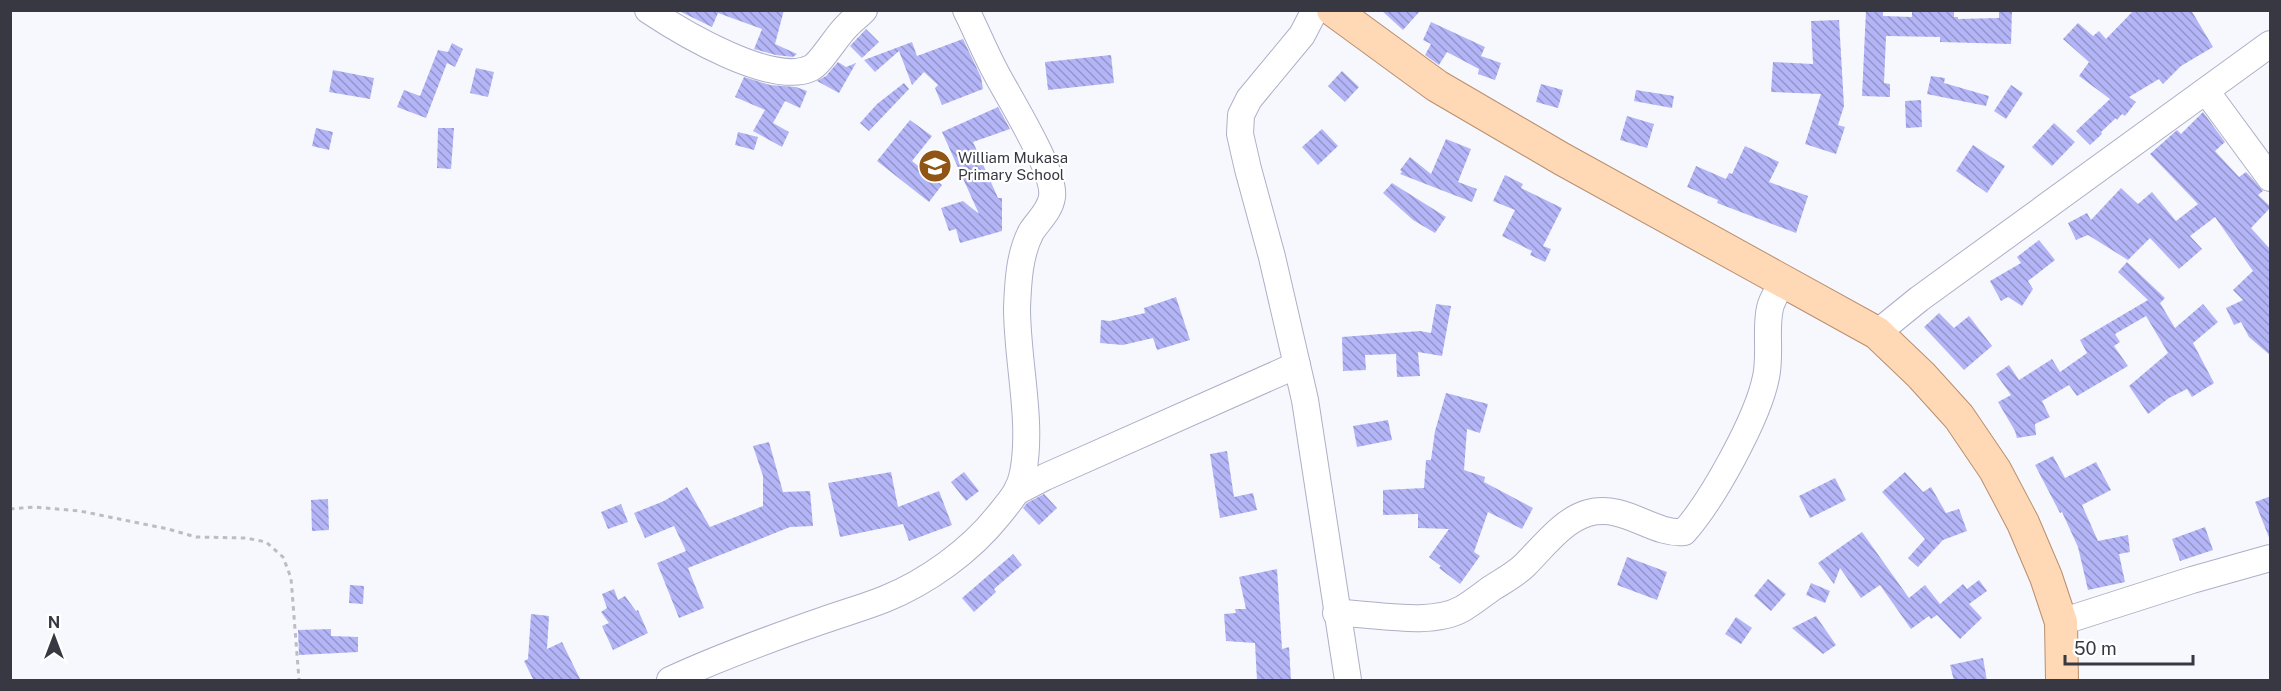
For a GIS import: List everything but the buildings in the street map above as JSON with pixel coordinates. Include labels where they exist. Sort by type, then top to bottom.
[{"type":"main road","points":[[1334,10],[1437,86],[1782,283],[1877,333],[1921,375],[1959,417],[1995,470],[2023,523],[2046,577],[2061,622],[2062,681]]},
{"type":"street","points":[[648,10],[691,38],[733,57],[769,68],[794,72],[812,67],[846,26],[864,10]]},
{"type":"street","points":[[966,10],[1039,155],[1052,186],[1052,200],[1032,232],[1023,252],[1017,296],[1017,334],[1026,454],[1018,491]]},
{"type":"street","points":[[1315,10],[1302,35],[1249,99],[1241,115],[1240,134],[1272,257],[1305,400],[1348,681]]},
{"type":"street","points":[[1877,333],[1919,299],[2271,44]]},
{"type":"street","points":[[2206,91],[2271,178]]},
{"type":"street","points":[[1336,613],[1365,613],[1411,619],[1440,616],[1461,610],[1522,568],[1575,517],[1591,512],[1608,511],[1629,516],[1671,532],[1684,532],[1694,521],[1723,474],[1755,413],[1767,376],[1768,318],[1771,304],[1782,283]]},
{"type":"street","points":[[670,681],[738,651],[886,598],[934,572],[965,551],[1018,491],[1297,365]]},
{"type":"street","points":[[2061,622],[2192,580],[2271,558]]},
{"type":"path","points":[[10,509],[33,507],[80,511],[196,537],[246,538],[266,542],[284,557],[291,578],[299,681]]},
{"type":"place","name":"William Mukasa Primary School","points":[[935,166]]}]
